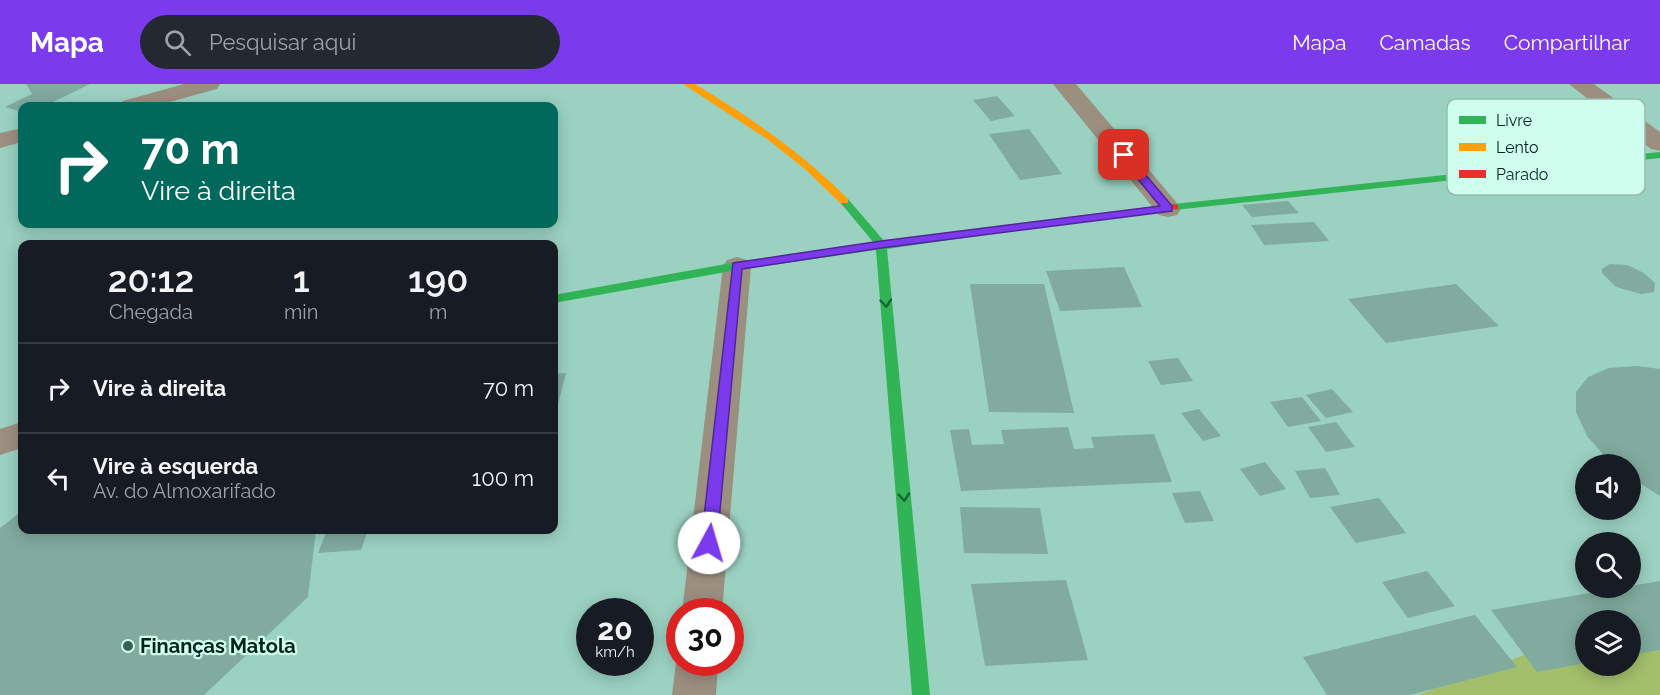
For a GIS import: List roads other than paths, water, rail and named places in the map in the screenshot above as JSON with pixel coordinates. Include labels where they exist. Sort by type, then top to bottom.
[{"type":"street","points":[[145,102],[209,84]]},
{"type":"street","points":[[688,84],[724,104],[780,144],[841,197],[881,244],[921,695]]},
{"type":"street","points":[[1064,84],[1168,209]]},
{"type":"street","points":[[1580,84],[1600,99]]},
{"type":"street","points":[[1645,133],[1660,144]]},
{"type":"street","points":[[0,141],[18,136]]},
{"type":"street","points":[[1645,157],[1660,155]]},
{"type":"street","points":[[558,298],[737,266],[881,244],[1447,178]]},
{"type":"street","points":[[703,598],[737,266]]},
{"type":"street","points":[[0,441],[18,436]]},
{"type":"street","points":[[694,695],[696,676]]},
{"type":"place","name":"Finanças Matola","points":[[128,646]]}]
